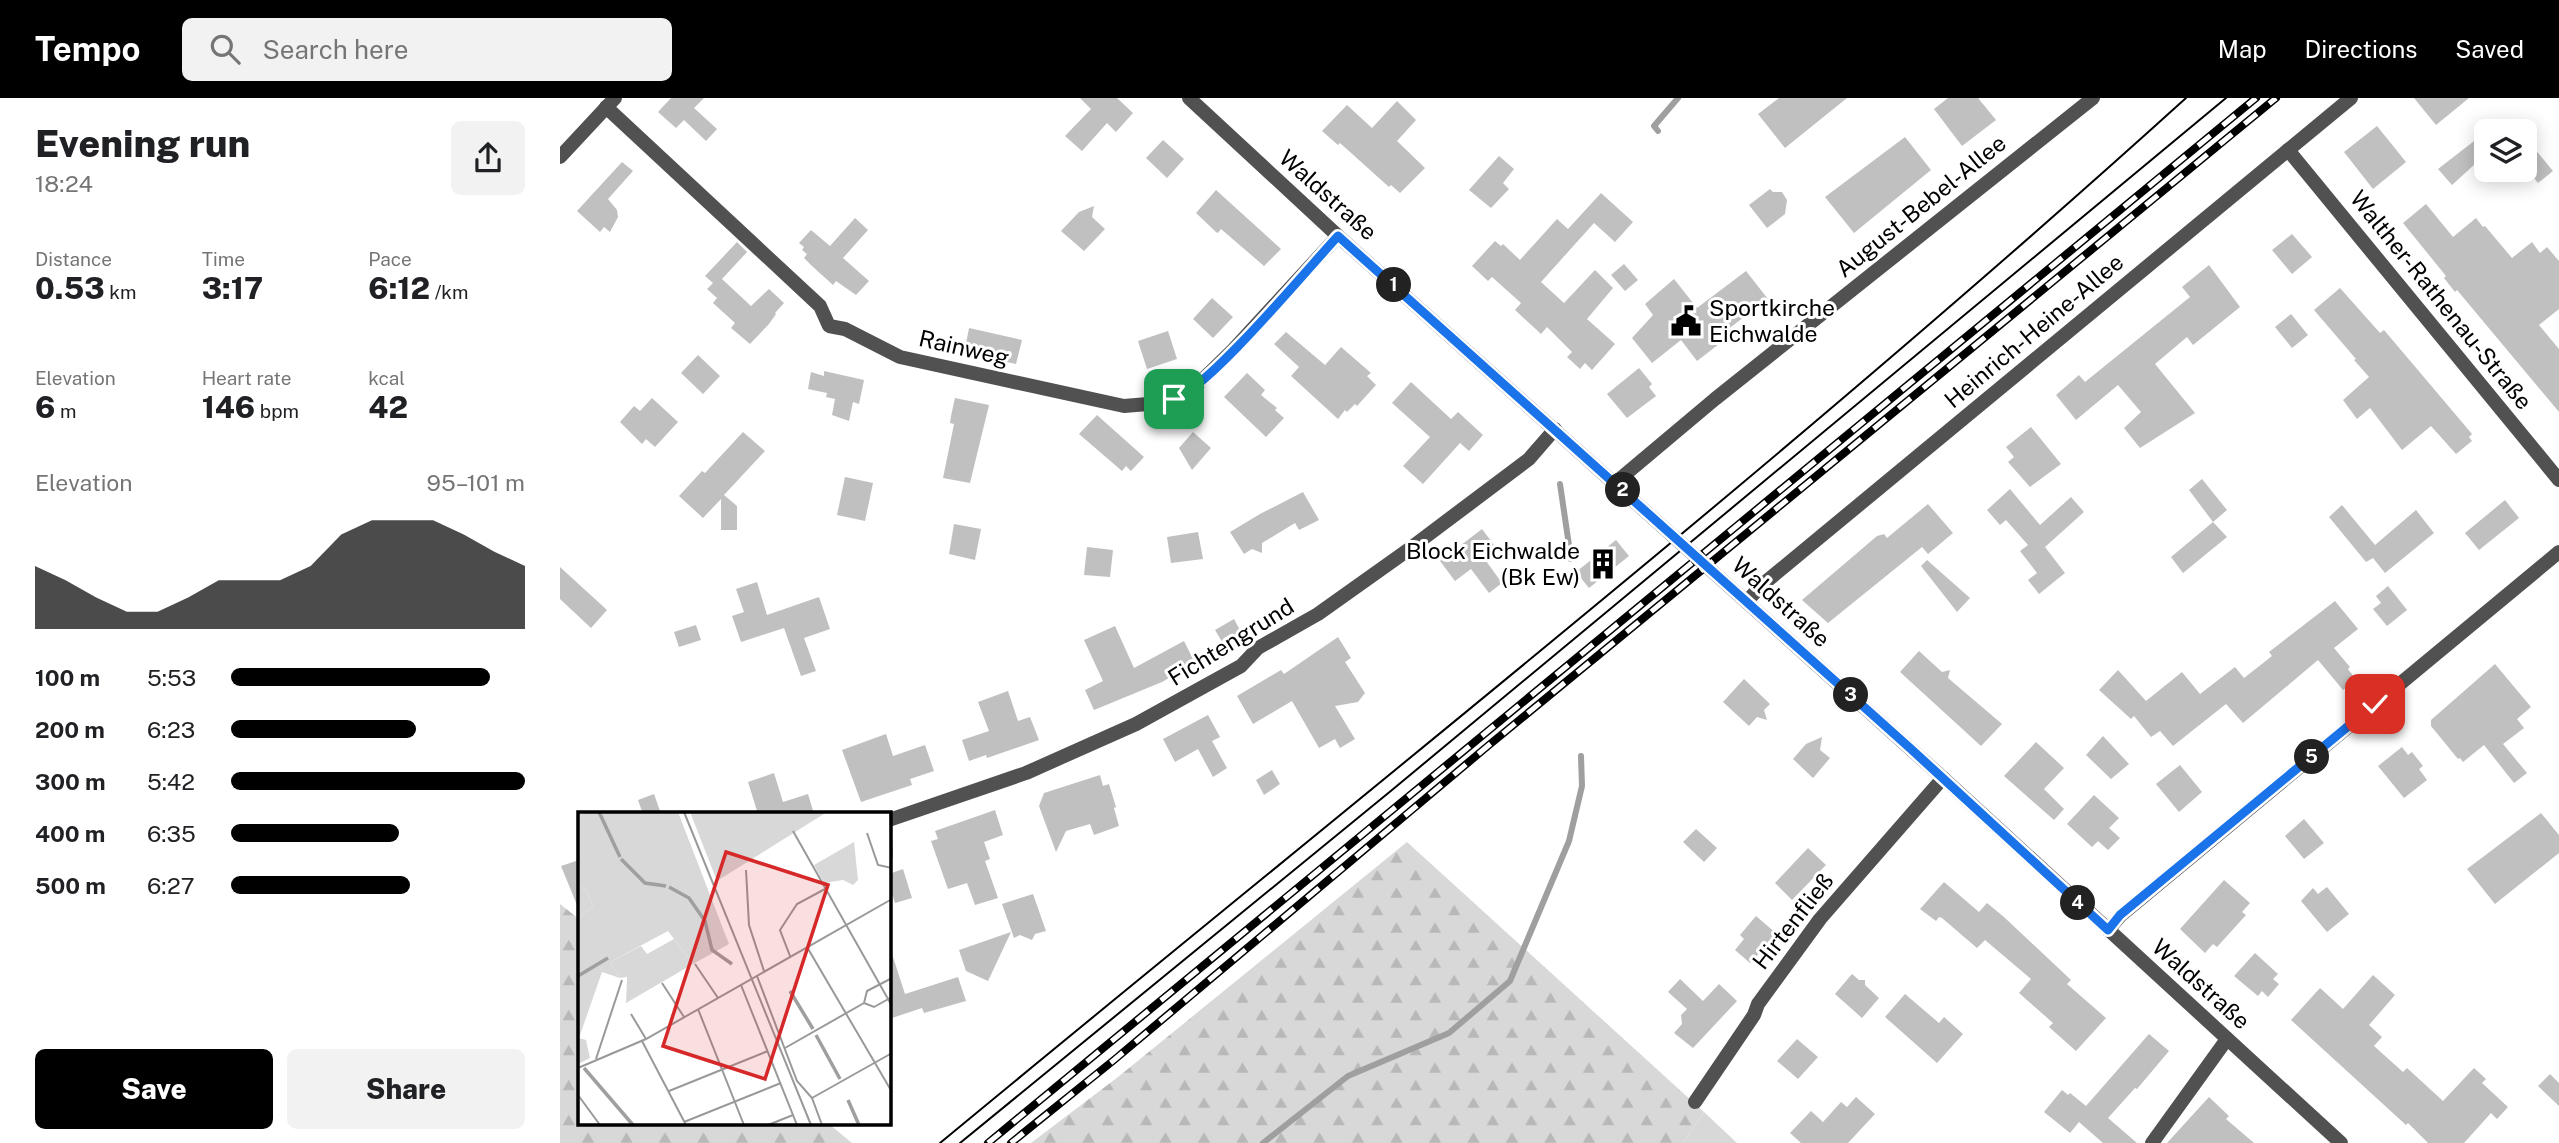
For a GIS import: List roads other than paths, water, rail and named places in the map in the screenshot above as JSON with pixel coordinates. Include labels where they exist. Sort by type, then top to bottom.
[{"type":"street","name":"August-Bebel-Allee","points":[[1615,483],[1715,399],[2093,98]]},
{"type":"street","name":"Heinrich-Heine-Allee","points":[[1747,601],[1762,585],[2351,98]]},
{"type":"street","name":"Waldstraße","points":[[1194,100],[1338,236],[1943,778],[2341,1143]]},
{"type":"street","name":"Rainweg","points":[[610,103],[820,306],[829,327],[845,329],[900,357],[1124,406],[1159,406],[1191,391],[1233,350],[1338,236]]},
{"type":"street","points":[[560,157],[610,103]]},
{"type":"street","name":"Walther-Rathenau-Straße","points":[[2288,150],[2559,480]]},
{"type":"street","name":"Fichtengrund","points":[[891,819],[1026,773],[1136,724],[1241,666],[1258,648],[1318,614],[1386,567],[1529,459],[1555,429]]},
{"type":"street","points":[[2108,930],[2120,915],[2559,552]]},
{"type":"street","name":"Hirtenfließ","points":[[1695,1102],[1754,1015],[1758,1004],[1806,938],[1943,778]]},
{"type":"street","points":[[2152,1143],[2227,1039]]},
{"type":"waterway","points":[[1658,131],[1654,126],[1678,98]]},
{"type":"waterway","points":[[1560,484],[1571,559]]},
{"type":"waterway","points":[[1263,1143],[1348,1076],[1449,1033],[1510,981],[1569,841],[1582,786],[1581,756]]},
{"type":"tram line","points":[[940,1143],[1725,498],[2034,233],[2186,98]]},
{"type":"tram line","points":[[960,1143],[1392,790],[2226,98]]},
{"type":"railway","points":[[988,1143],[2256,98]]},
{"type":"railway","points":[[1011,1143],[1114,1060],[1489,745],[2276,98]]},
{"type":"place","name":"Sportkirche Eichwalde","points":[[1686,321]]},
{"type":"place","name":"Block Eichwalde (Bk Ew)","points":[[1603,564]]}]
